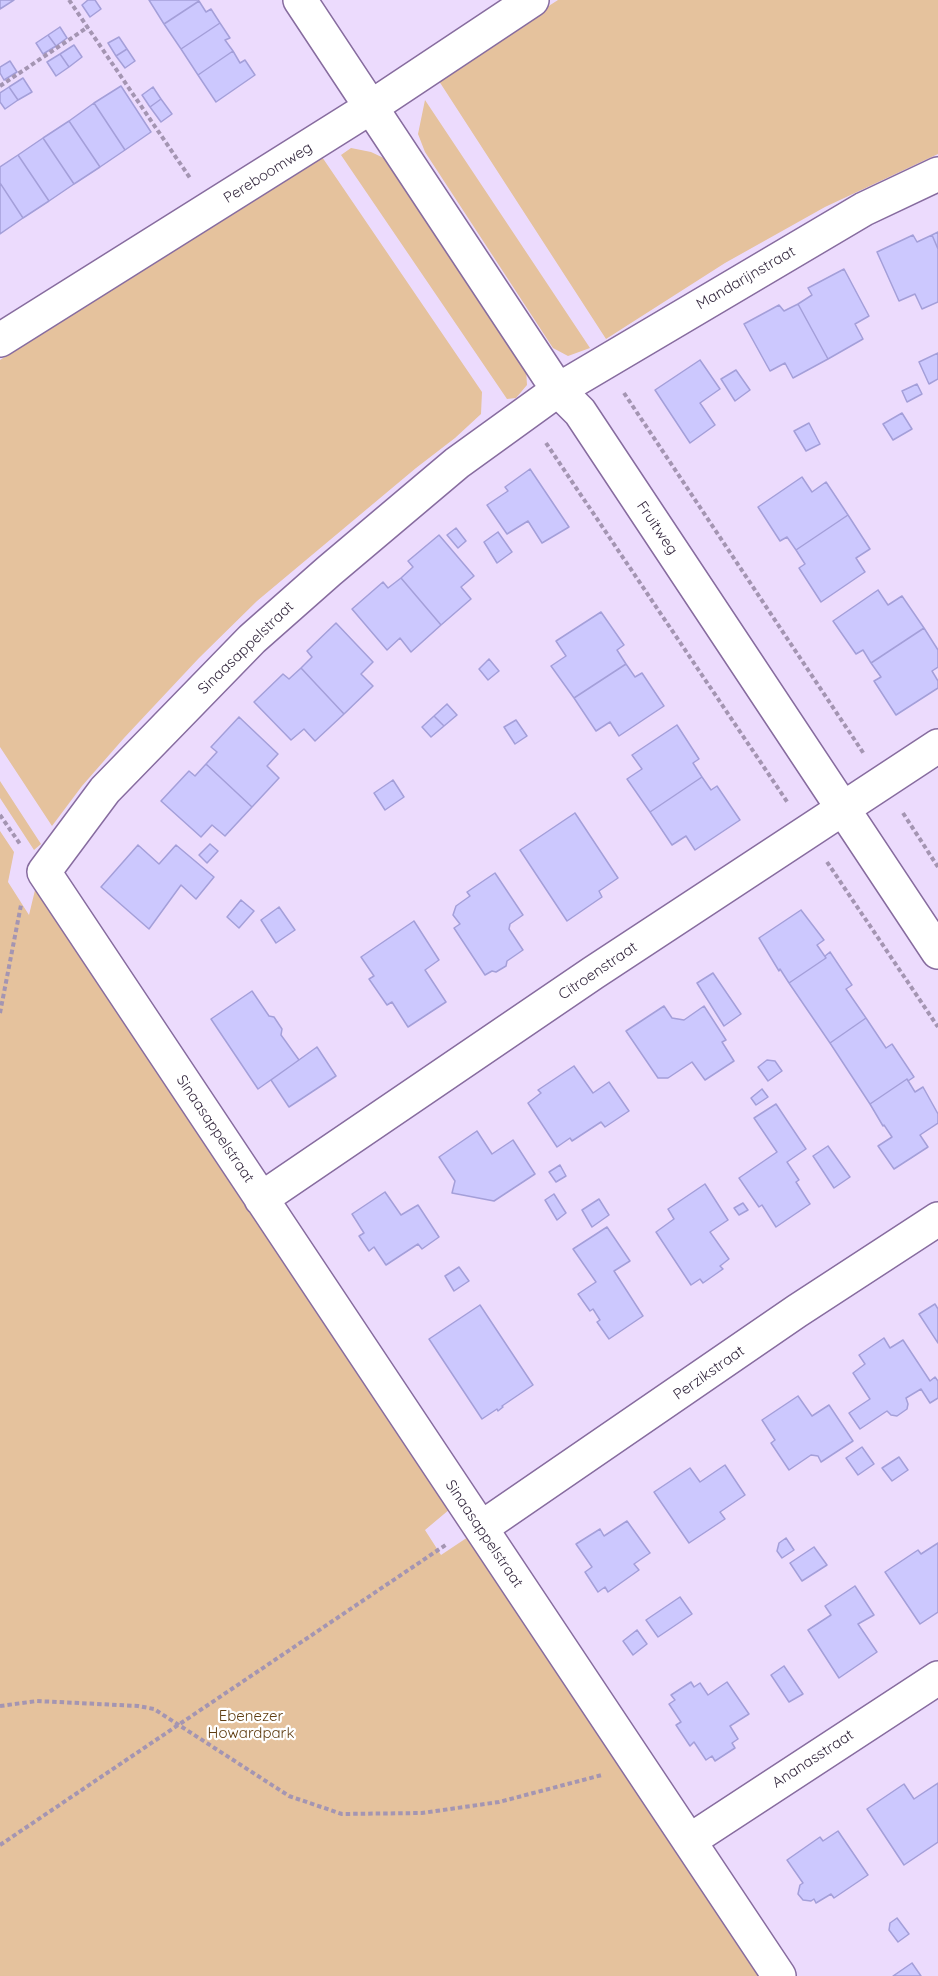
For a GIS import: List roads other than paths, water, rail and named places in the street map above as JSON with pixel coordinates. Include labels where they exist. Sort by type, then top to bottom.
[{"type":"street","name":"Fruitweg","points":[[300,0],[558,390],[580,412],[938,952]]},
{"type":"street","name":"Pereboomweg","points":[[0,340],[371,107],[532,0]]},
{"type":"street","name":"Mandarijnstraat","points":[[558,390],[864,209],[938,174]]},
{"type":"street","name":"Sinaasappelstraat","points":[[558,390],[457,463],[252,639],[105,790],[59,855],[44,872],[779,1976]]},
{"type":"street","name":"Citroenstraat","points":[[261,1199],[584,980],[938,746]]},
{"type":"street","name":"Perzikstraat","points":[[479,1526],[797,1311],[938,1220]]},
{"type":"street","name":"Ananasstraat","points":[[689,1841],[938,1678]]},
{"type":"park label","name":"Ebenezer Howardpark","points":[[251,1724]]}]
